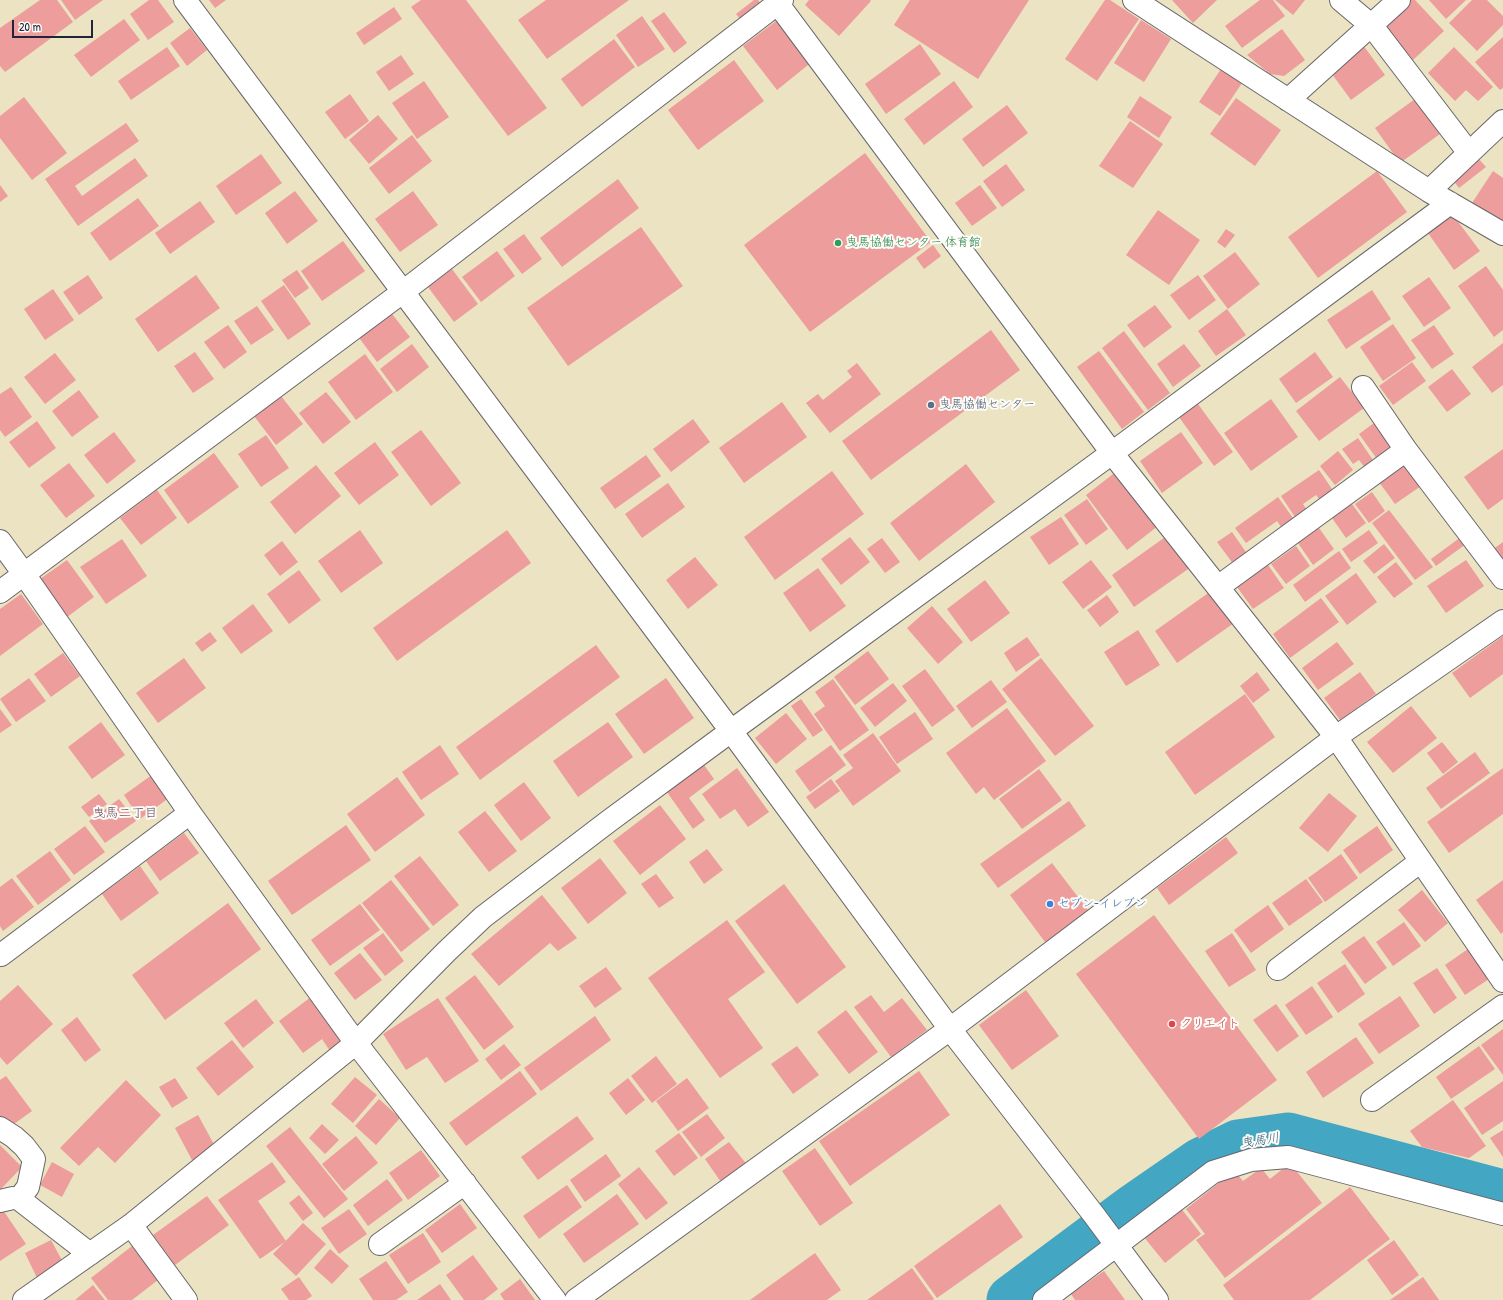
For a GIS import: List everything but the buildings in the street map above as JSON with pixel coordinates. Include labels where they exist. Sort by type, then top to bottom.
[{"type":"street","points":[[185,0],[404,291],[950,1029],[1094,1215],[1157,1300]]},
{"type":"street","points":[[1134,0],[1429,191],[1503,234]]},
{"type":"street","points":[[1341,0],[1372,26],[1469,153]]},
{"type":"street","points":[[1288,100],[1372,26],[1399,0]]},
{"type":"street","points":[[0,592],[404,291],[778,1],[1112,453],[1336,737],[1421,861],[1500,972]]},
{"type":"street","points":[[1429,191],[1503,121]]},
{"type":"street","points":[[24,1300],[131,1225],[356,1043],[447,951],[483,917],[731,731],[1112,453],[1450,202]]},
{"type":"street","points":[[1363,387],[1406,450],[1503,578]]},
{"type":"street","points":[[1218,587],[1406,450]]},
{"type":"street","points":[[0,541],[190,813],[356,1043],[555,1300]]},
{"type":"street","points":[[576,1300],[950,1029],[1336,737],[1503,621]]},
{"type":"street","points":[[0,953],[2,955],[190,813]]},
{"type":"street","points":[[1278,969],[1421,861]]},
{"type":"street","points":[[1372,1100],[1503,1006]]},
{"type":"street","points":[[0,1128],[24,1146],[34,1159],[28,1187],[10,1200],[90,1254]]},
{"type":"street","points":[[1044,1300],[1213,1172],[1251,1160],[1288,1157],[1503,1214]]},
{"type":"street","points":[[380,1244],[465,1183]]},
{"type":"street","points":[[131,1225],[186,1300]]},
{"type":"waterway","name":"曳馬川","points":[[1011,1300],[1133,1209],[1201,1162],[1238,1144],[1288,1137],[1503,1194]]},
{"type":"place","name":"曳馬協働センター 体育館","points":[[838,243]]},
{"type":"place","name":"曳馬協働センター","points":[[931,405]]},
{"type":"place","name":"セブン-イレブン","points":[[1050,904]]},
{"type":"place","name":"クリエイト","points":[[1172,1024]]},
{"type":"district","name":"曳馬二丁目","points":[[125,814]]}]
